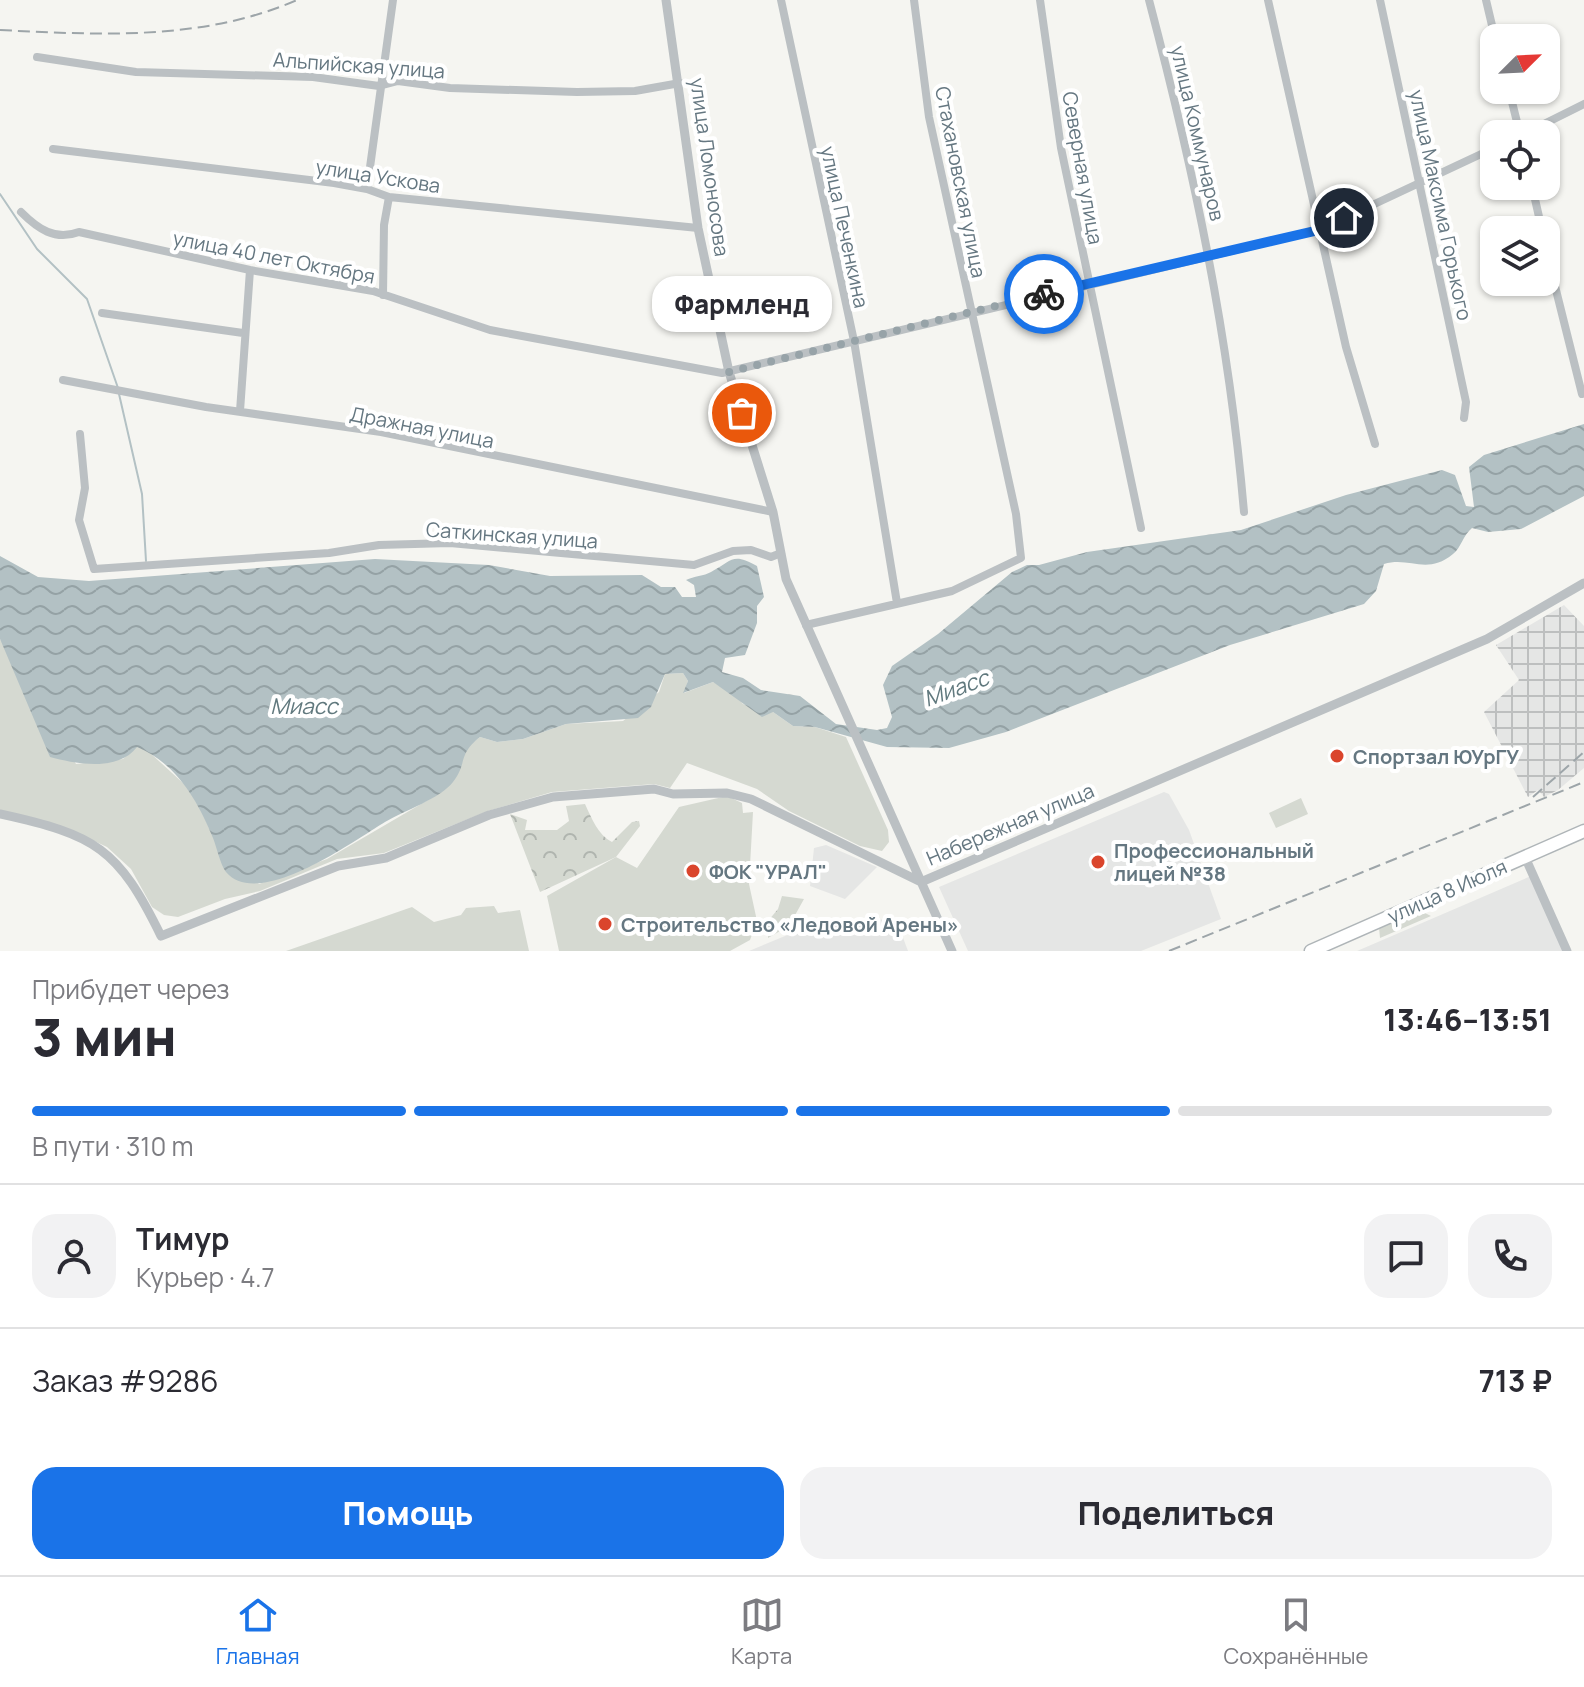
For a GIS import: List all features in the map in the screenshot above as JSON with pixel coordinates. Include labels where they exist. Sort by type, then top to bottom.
[{"type":"main road","name":"улица 8 Июля","points":[[1311,951],[1584,831]]},
{"type":"street","points":[[367,189],[393,0]]},
{"type":"street","name":"улица Ломоносова","points":[[666,0],[698,228],[729,372],[773,512],[786,579],[952,951]]},
{"type":"street","name":"улица Печенкина","points":[[781,0],[854,341],[897,603]]},
{"type":"street","name":"Стахановская улица","points":[[897,603],[952,591],[1021,558],[1016,514],[929,117],[914,0]]},
{"type":"street","name":"Северная улица","points":[[1040,0],[1061,148],[1141,528]]},
{"type":"street","name":"улица Коммунаров","points":[[1149,0],[1211,254],[1235,401],[1244,512]]},
{"type":"street","points":[[1268,0],[1346,347],[1375,444]]},
{"type":"street","name":"улица Максима Горького","points":[[1380,0],[1466,402],[1464,418]]},
{"type":"street","points":[[1486,0],[1492,24]]},
{"type":"street","name":"Альпийская улица","points":[[37,57],[136,72],[313,77],[379,86],[398,81],[450,88],[577,92],[635,91],[680,83]]},
{"type":"street","points":[[1551,120],[1584,104]]},
{"type":"street","name":"улица Ускова","points":[[53,149],[367,189],[389,197],[698,228]]},
{"type":"street","name":"улица 40 лет Октября","points":[[21,212],[44,233],[68,236],[79,232],[250,270],[383,295],[490,330],[654,362],[729,372],[971,311],[1319,230],[1480,155]]},
{"type":"street","points":[[383,295],[384,225],[389,197]]},
{"type":"street","points":[[240,411],[243,333],[250,270]]},
{"type":"street","points":[[1558,296],[1582,394]]},
{"type":"street","points":[[102,313],[243,333]]},
{"type":"street","name":"Дражная улица","points":[[63,380],[381,432],[773,512]]},
{"type":"street","name":"Саткинская улица","points":[[80,434],[85,488],[79,520],[94,569],[436,544],[694,565],[733,551],[751,550],[771,557],[781,553]]},
{"type":"street","name":"Набережная улица","points":[[0,814],[75,836],[104,850],[127,872],[161,936],[295,881],[338,866],[386,858],[489,815],[553,797],[602,792],[654,789],[673,794],[727,793],[751,799],[921,882],[1487,639],[1584,583]]},
{"type":"street","points":[[806,625],[897,603]]},
{"type":"street","points":[[1525,857],[1567,951]]},
{"type":"shaded area","points":[[1564,605],[1584,626],[1584,768],[1558,790],[1544,797],[1538,790],[1528,797],[1484,712],[1519,680],[1496,645]]},
{"type":"shaded area","name":"Профессиональный лицей №38","points":[[1164,792],[1169,794],[1189,830],[1221,919],[1141,951],[968,951],[939,887]]},
{"type":"shaded area","points":[[826,845],[877,867],[845,899],[810,886],[814,848]]},
{"type":"shaded area","points":[[1531,876],[1565,951],[1357,951]]},
{"type":"shaded area","points":[[896,919],[908,951],[749,951],[819,922]]},
{"type":"green space","points":[[0,639],[76,764],[123,759],[137,746],[148,751],[195,794],[209,828],[259,884],[327,859],[433,797],[461,766],[464,749],[480,737],[497,742],[523,739],[566,724],[623,721],[659,692],[665,674],[683,673],[688,681],[684,693],[713,682],[734,694],[743,704],[773,712],[793,726],[815,727],[846,737],[888,830],[889,842],[882,851],[860,846],[789,811],[757,789],[687,763],[670,788],[654,784],[552,792],[488,811],[384,853],[337,859],[260,891],[225,899],[178,917],[164,915],[152,907],[131,869],[107,847],[77,833],[0,810]]},
{"type":"green space","name":"ФОК \"УРАЛ\"","points":[[727,796],[742,803],[743,813],[753,812],[749,884],[757,921],[750,940],[730,951],[559,951],[547,896],[616,857],[637,868],[679,807]]},
{"type":"green space","points":[[1301,798],[1308,814],[1276,828],[1269,813]]},
{"type":"green space","points":[[585,804],[599,831],[612,842],[632,822],[639,821],[640,826],[616,857],[540,892],[510,814],[527,820],[525,830],[557,830],[569,821],[566,806]]},
{"type":"green space","points":[[782,896],[804,899],[789,926],[768,938],[768,921],[778,909]]},
{"type":"green space","points":[[494,906],[498,913],[520,910],[529,951],[286,951],[412,907],[434,922],[461,915],[466,908]]},
{"type":"green space","points":[[1419,910],[1431,916],[1380,938],[1379,928]]},
{"type":"water","name":"Миасс","points":[[1584,424],[1584,496],[1521,529],[1488,532],[1472,528],[1456,551],[1434,564],[1384,564],[1376,591],[1364,604],[1230,645],[1006,732],[949,748],[887,747],[815,727],[793,726],[773,712],[762,717],[713,682],[683,693],[688,681],[683,673],[665,674],[651,707],[638,718],[566,724],[523,739],[497,742],[480,737],[465,754],[453,782],[440,793],[306,868],[260,883],[241,882],[226,872],[193,797],[174,773],[151,754],[137,747],[119,760],[96,764],[50,757],[0,639],[0,556],[38,577],[89,581],[375,559],[489,565],[550,576],[642,575],[661,587],[675,587],[682,597],[696,597],[694,585],[686,580],[742,559],[757,566],[764,597],[757,606],[757,623],[745,655],[725,658],[722,672],[743,678],[761,690],[800,696],[836,724],[877,730],[887,728],[892,717],[883,685],[892,666],[938,634],[1012,572],[1027,565],[1039,565],[1087,552],[1241,530],[1346,495],[1442,470],[1455,475],[1466,506],[1474,507],[1469,467],[1484,455]]},
{"type":"waterway","points":[[0,194],[37,249],[87,299],[118,388]]},
{"type":"waterway","points":[[119,394],[142,494],[146,561]]},
{"type":"railway","points":[[0,30],[113,34],[188,29],[225,23],[297,0]]},
{"type":"railway","points":[[1533,797],[1584,752]]},
{"type":"railway","points":[[1169,951],[1584,782]]},
{"type":"way so far","points":[[742,413],[729,372],[1044,294]]},
{"type":"place","name":"Фармленд","points":[[742,413]]},
{"type":"place","name":"Спортзал ЮУрГУ","points":[[1337,756]]},
{"type":"place","name":"Профессиональный лицей №38","points":[[1098,862]]},
{"type":"place","name":"ФОК \"УРАЛ\"","points":[[693,871]]},
{"type":"place","name":"Строительство «Ледовой Арены»","points":[[605,924]]},
{"type":"route","points":[[1044,294],[1319,230],[1344,218]]}]
